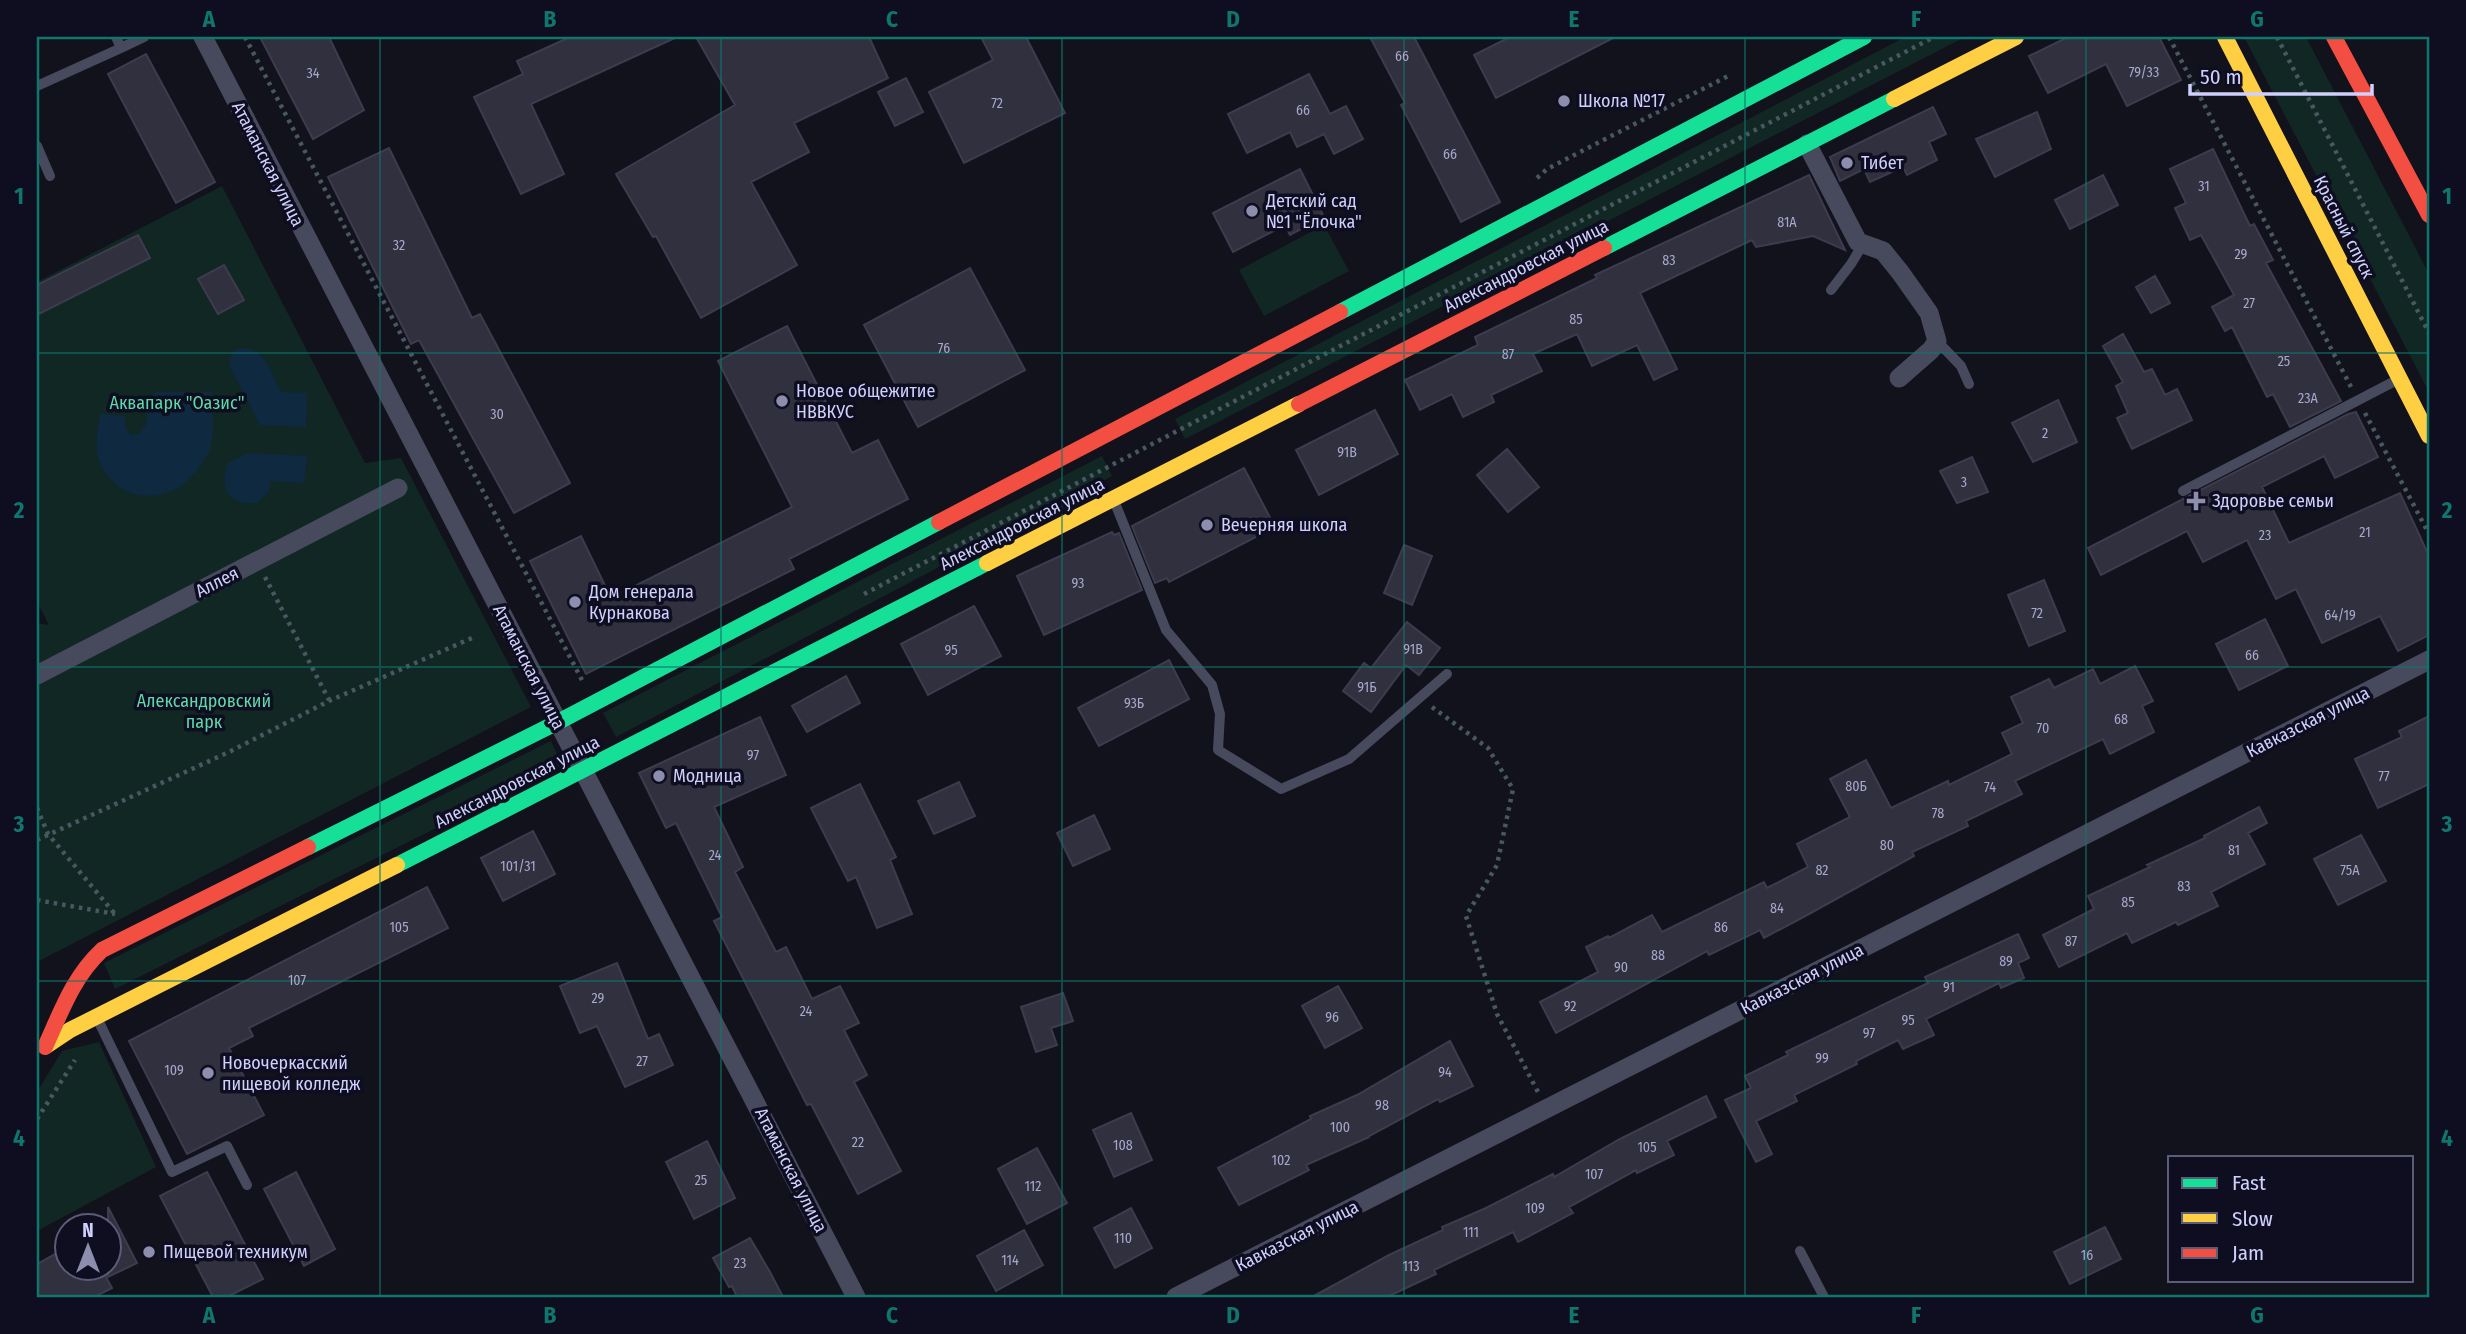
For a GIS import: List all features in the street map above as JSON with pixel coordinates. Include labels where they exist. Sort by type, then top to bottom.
[{"type":"street","name":"Атаманская улица","points":[[203,37],[856,1297]]},
{"type":"street","name":"Александровская улица","points":[[37,1061],[78,976],[87,962],[102,950],[598,702],[1864,37]]},
{"type":"street","name":"Александровская улица","points":[[46,1046],[70,1030],[2015,37]]},
{"type":"street","name":"Красный спуск","points":[[2225,37],[2429,436]]},
{"type":"street","points":[[2334,37],[2429,215]]},
{"type":"street","points":[[1807,144],[1858,242],[1883,251],[1929,313],[1937,341],[1931,350],[1899,378]]},
{"type":"street","name":"Аллея","points":[[37,675],[398,488]]},
{"type":"street","name":"Кавказская улица","points":[[1176,1297],[2429,660]]},
{"type":"lane","points":[[116,37],[121,48]]},
{"type":"lane","points":[[37,86],[144,37]]},
{"type":"lane","points":[[37,146],[50,176]]},
{"type":"lane","points":[[1831,290],[1852,264],[1863,244]]},
{"type":"lane","points":[[1937,341],[1961,366],[1969,384]]},
{"type":"lane","points":[[2183,491],[2400,378]]},
{"type":"lane","points":[[1113,499],[1166,629],[1212,685],[1220,715],[1218,751],[1281,789],[1349,759],[1447,674]]},
{"type":"lane","points":[[96,1017],[172,1172],[227,1146],[247,1185]]},
{"type":"lane","points":[[1800,1251],[1824,1297]]},
{"type":"path","points":[[245,37],[585,687],[598,702]]},
{"type":"path","points":[[2169,37],[2429,534]]},
{"type":"path","points":[[2277,37],[2429,333]]},
{"type":"path","points":[[1527,187],[1547,169],[1740,70]]},
{"type":"path","points":[[257,561],[329,701]]},
{"type":"path","points":[[37,840],[229,752],[329,701],[472,638]]},
{"type":"path","points":[[1419,698],[1488,748],[1513,789],[1497,865],[1466,916],[1497,1014],[1547,1109]]},
{"type":"path","points":[[37,808],[48,834],[116,914],[37,900]]},
{"type":"green space","points":[[1905,37],[1965,37],[1185,439],[1175,419]]},
{"type":"green space","points":[[2244,37],[2306,37],[2429,274],[2429,392]]},
{"type":"green space","name":"Александровский парк","points":[[222,186],[365,463],[401,458],[531,707],[37,962],[37,623],[49,625],[37,602],[37,282]]},
{"type":"green space","points":[[1324,225],[1349,271],[1264,316],[1239,270]]},
{"type":"green space","points":[[1102,456],[1112,476],[616,737],[603,713]]},
{"type":"green space","points":[[551,741],[562,765],[115,989],[104,963]]},
{"type":"green space","points":[[99,1042],[156,1167],[72,1212],[52,1212],[52,1223],[37,1231],[37,1092],[62,1051]]},
{"type":"water","points":[[240,348],[249,349],[261,356],[281,392],[307,393],[306,427],[260,425],[229,365],[232,352]]},
{"type":"water","points":[[157,392],[212,392],[212,439],[204,460],[183,484],[170,492],[141,495],[115,484],[105,472],[97,452],[100,414],[125,416],[125,427],[131,435],[139,434],[147,423],[148,397]]},
{"type":"water","points":[[247,453],[307,456],[304,483],[270,481],[269,492],[257,503],[233,498],[226,488],[225,472],[228,463]]},
{"type":"building","points":[[260,37],[329,37],[364,110],[313,139]]},
{"type":"building","points":[[570,37],[677,37],[531,104],[564,174],[521,194],[474,97],[523,74],[517,61]]},
{"type":"building","points":[[696,37],[869,37],[888,78],[794,123],[809,152],[751,182],[797,265],[701,318],[656,236],[653,237],[616,174],[735,105]]},
{"type":"building","points":[[981,37],[1026,37],[1065,113],[964,163],[929,92],[993,60]]},
{"type":"building","points":[[1370,37],[1414,37],[1500,202],[1461,222],[1401,105],[1405,103]]},
{"type":"building","points":[[1510,37],[1615,37],[1496,98],[1474,55]]},
{"type":"building","points":[[2068,37],[2159,37],[2181,80],[2127,106],[2106,64],[2048,93],[2029,56]]},
{"type":"building","points":[[146,54],[215,182],[176,203],[108,74]]},
{"type":"building","points":[[1309,74],[1330,114],[1346,106],[1363,139],[1334,154],[1324,134],[1297,147],[1290,132],[1247,153],[1228,114]]},
{"type":"building","points":[[906,78],[923,112],[895,126],[878,92]]},
{"type":"building","points":[[1933,107],[1946,134],[1929,142],[1937,160],[1907,175],[1903,167],[1870,182],[1864,169],[1840,181],[1830,157]]},
{"type":"building","points":[[2037,112],[2051,149],[1995,177],[1976,139]]},
{"type":"building","points":[[389,148],[472,318],[480,314],[570,483],[514,513],[419,340],[411,344],[328,177]]},
{"type":"building","points":[[2213,149],[2250,226],[2254,224],[2273,260],[2266,263],[2341,401],[2290,427],[2273,394],[2267,397],[2232,327],[2225,331],[2212,307],[2234,295],[2201,235],[2190,240],[2175,208],[2186,203],[2170,169]]},
{"type":"building","points":[[1300,169],[1324,217],[1290,235],[1285,225],[1233,252],[1213,213]]},
{"type":"building","points":[[1809,175],[1845,250],[1813,236],[1756,247],[1752,240],[1640,293],[1677,369],[1654,380],[1637,345],[1592,366],[1577,334],[1533,354],[1542,371],[1491,395],[1494,402],[1463,417],[1452,394],[1420,410],[1405,380],[1478,345],[1475,337],[1597,278],[1595,275]]},
{"type":"building","points":[[2103,175],[2118,205],[2070,229],[2055,200]]},
{"type":"building","points":[[138,235],[150,258],[37,315],[37,285]]},
{"type":"building","points":[[224,265],[244,300],[218,314],[198,279]]},
{"type":"building","points":[[970,268],[1025,370],[918,427],[864,325]]},
{"type":"building","points":[[2155,276],[2170,303],[2151,313],[2136,287]]},
{"type":"building","points":[[787,326],[852,453],[878,440],[908,499],[789,559],[794,569],[586,674],[530,561],[581,536],[611,598],[792,507],[718,361]]},
{"type":"building","points":[[2123,334],[2144,372],[2152,369],[2165,395],[2177,389],[2192,420],[2132,449],[2117,418],[2128,413],[2116,386],[2123,382],[2103,346]]},
{"type":"building","points":[[2058,400],[2077,442],[2033,462],[2012,423]]},
{"type":"building","points":[[1375,410],[1398,454],[1319,495],[1296,450]]},
{"type":"building","points":[[2356,412],[2378,457],[2335,478],[2324,456],[2262,487],[2289,543],[2400,493],[2429,556],[2429,635],[2398,651],[2380,616],[2322,643],[2296,589],[2276,599],[2247,540],[2203,562],[2187,531],[2101,575],[2088,548]]},
{"type":"building","points":[[1507,449],[1539,487],[1508,512],[1477,475]]},
{"type":"building","points":[[1972,457],[1988,492],[1957,503],[1940,471]]},
{"type":"building","name":"Вечерняя школа","points":[[1244,468],[1275,527],[1169,582],[1167,578],[1155,583],[1132,526]]},
{"type":"building","points":[[1112,532],[1114,535],[1119,533],[1142,590],[1044,635],[1017,576]]},
{"type":"building","points":[[1404,545],[1432,556],[1412,605],[1384,593]]},
{"type":"building","points":[[2044,580],[2065,631],[2029,646],[2008,595]]},
{"type":"building","points":[[974,606],[1001,656],[928,695],[901,644]]},
{"type":"building","points":[[2265,619],[2288,666],[2239,690],[2216,644]]},
{"type":"building","points":[[1407,622],[1440,648],[1419,675],[1406,665],[1371,712],[1343,691],[1364,663],[1371,668]]},
{"type":"building","points":[[1169,660],[1189,699],[1099,746],[1078,708]]},
{"type":"building","points":[[2135,666],[2153,701],[2142,706],[2154,732],[2110,754],[2103,739],[2015,781],[2022,794],[1966,821],[1968,826],[1912,852],[1914,856],[1809,914],[1764,938],[1760,930],[1709,955],[1707,951],[1556,1033],[1540,1002],[1598,972],[1586,947],[1652,915],[1662,932],[1764,882],[1767,888],[1808,867],[1797,844],[1850,817],[1830,779],[1866,760],[1891,808],[1948,781],[1949,785],[2012,754],[2002,733],[2023,723],[2011,697],[2049,679],[2054,688],[2093,669],[2100,684]]},
{"type":"building","points":[[846,676],[860,703],[807,732],[792,706]]},
{"type":"building","points":[[2429,716],[2429,784],[2378,808],[2355,759],[2402,737],[2399,731]]},
{"type":"building","points":[[760,717],[786,775],[714,807],[743,867],[735,872],[776,952],[786,947],[812,999],[840,986],[859,1023],[844,1030],[867,1075],[854,1082],[901,1171],[858,1194],[811,1104],[807,1105],[714,921],[722,917],[676,823],[666,828],[639,773]]},
{"type":"building","points":[[959,782],[975,816],[934,834],[918,801]]},
{"type":"building","points":[[860,784],[896,857],[890,860],[912,914],[877,928],[856,877],[848,881],[811,808]]},
{"type":"building","points":[[2259,807],[2267,823],[2248,833],[2265,864],[2211,892],[2218,906],[2132,943],[2127,933],[2059,967],[2043,935],[2094,909],[2088,896],[2150,867],[2147,865],[2205,838],[2204,836]]},
{"type":"building","points":[[1094,815],[1110,849],[1073,866],[1057,833]]},
{"type":"building","points":[[533,831],[555,874],[503,901],[481,858]]},
{"type":"building","points":[[2361,835],[2386,881],[2338,905],[2314,859]]},
{"type":"building","points":[[427,887],[448,928],[249,1028],[253,1036],[229,1048],[264,1115],[187,1154],[129,1041]]},
{"type":"building","points":[[2018,934],[2029,958],[2018,963],[2024,978],[2001,988],[1999,983],[1926,1019],[1934,1035],[1903,1049],[1898,1040],[1794,1095],[1797,1101],[1756,1121],[1772,1154],[1756,1162],[1725,1100],[1751,1088],[1745,1076],[1788,1055],[1786,1052],[1928,983],[1925,977]]},
{"type":"building","points":[[617,963],[648,1039],[659,1034],[673,1065],[625,1087],[597,1026],[580,1033],[560,986]]},
{"type":"building","points":[[1338,986],[1362,1028],[1325,1048],[1302,1006]]},
{"type":"building","points":[[1063,993],[1073,1021],[1051,1028],[1057,1045],[1036,1052],[1021,1007]]},
{"type":"building","points":[[1450,1041],[1473,1086],[1440,1102],[1438,1099],[1369,1137],[1306,1165],[1309,1170],[1239,1205],[1218,1168],[1311,1119],[1310,1116],[1357,1095]]},
{"type":"building","points":[[1706,1096],[1716,1117],[1667,1141],[1674,1155],[1637,1173],[1636,1170],[1569,1207],[1573,1213],[1518,1242],[1513,1232],[1434,1270],[1436,1274],[1387,1297],[1312,1297],[1389,1255],[1443,1230],[1442,1227],[1553,1174],[1554,1177],[1620,1139]]},
{"type":"building","points":[[1131,1113],[1152,1160],[1114,1177],[1093,1130]]},
{"type":"building","points":[[707,1141],[735,1198],[694,1219],[666,1162]]},
{"type":"building","points":[[1037,1148],[1067,1203],[1027,1224],[998,1169]]},
{"type":"building","points":[[207,1172],[263,1279],[227,1297],[213,1297],[160,1196]]},
{"type":"building","points":[[296,1172],[335,1249],[304,1266],[264,1189]]},
{"type":"building","points":[[1131,1208],[1152,1248],[1115,1268],[1094,1228]]},
{"type":"building","points":[[2105,1227],[2121,1259],[2070,1284],[2054,1252]]},
{"type":"building","points":[[1024,1230],[1043,1265],[996,1291],[977,1256]]},
{"type":"building","points":[[122,1234],[137,1263],[122,1270]]},
{"type":"building","points":[[750,1238],[783,1297],[737,1297],[732,1286],[729,1287],[713,1258]]},
{"type":"building","points":[[52,1256],[52,1282],[109,1282],[112,1288],[94,1297],[37,1297],[37,1264]]},
{"type":"traffic: fast","points":[[1340,312],[1864,37]]},
{"type":"traffic: fast","points":[[1604,248],[1894,99]]},
{"type":"traffic: fast","points":[[308,847],[558,722],[939,522]]},
{"type":"traffic: fast","points":[[397,865],[987,563]]},
{"type":"traffic: slow","points":[[1894,99],[2016,37]]},
{"type":"traffic: slow","points":[[2225,37],[2429,436]]},
{"type":"traffic: slow","points":[[987,563],[1299,404]]},
{"type":"traffic: slow","points":[[46,1046],[70,1030],[397,865]]},
{"type":"traffic: jam","points":[[2334,37],[2429,215]]},
{"type":"traffic: jam","points":[[1299,404],[1604,248]]},
{"type":"traffic: jam","points":[[939,522],[1340,312]]},
{"type":"traffic: jam","points":[[45,1047],[75,983],[102,950],[308,847]]},
{"type":"place","name":"Школа №17","points":[[1564,101]]},
{"type":"place","name":"Тибет","points":[[1847,163]]},
{"type":"place","name":"Детский сад №1 \"Ёлочка\"","points":[[1252,211]]},
{"type":"place","name":"Новое общежитие НВВКУС","points":[[782,401]]},
{"type":"place","name":"Здоровье семьи","points":[[2196,501]]},
{"type":"place","name":"Вечерняя школа","points":[[1207,525]]},
{"type":"place","name":"Дом генерала Курнакова","points":[[575,602]]},
{"type":"place","name":"Модница","points":[[659,776]]},
{"type":"place","name":"Новочеркасский пищевой колледж","points":[[208,1073]]},
{"type":"place","name":"Пищевой техникум","points":[[149,1252]]},
{"type":"park label","name":"Аквапарк \"Оазис\"","points":[[177,403]]}]
